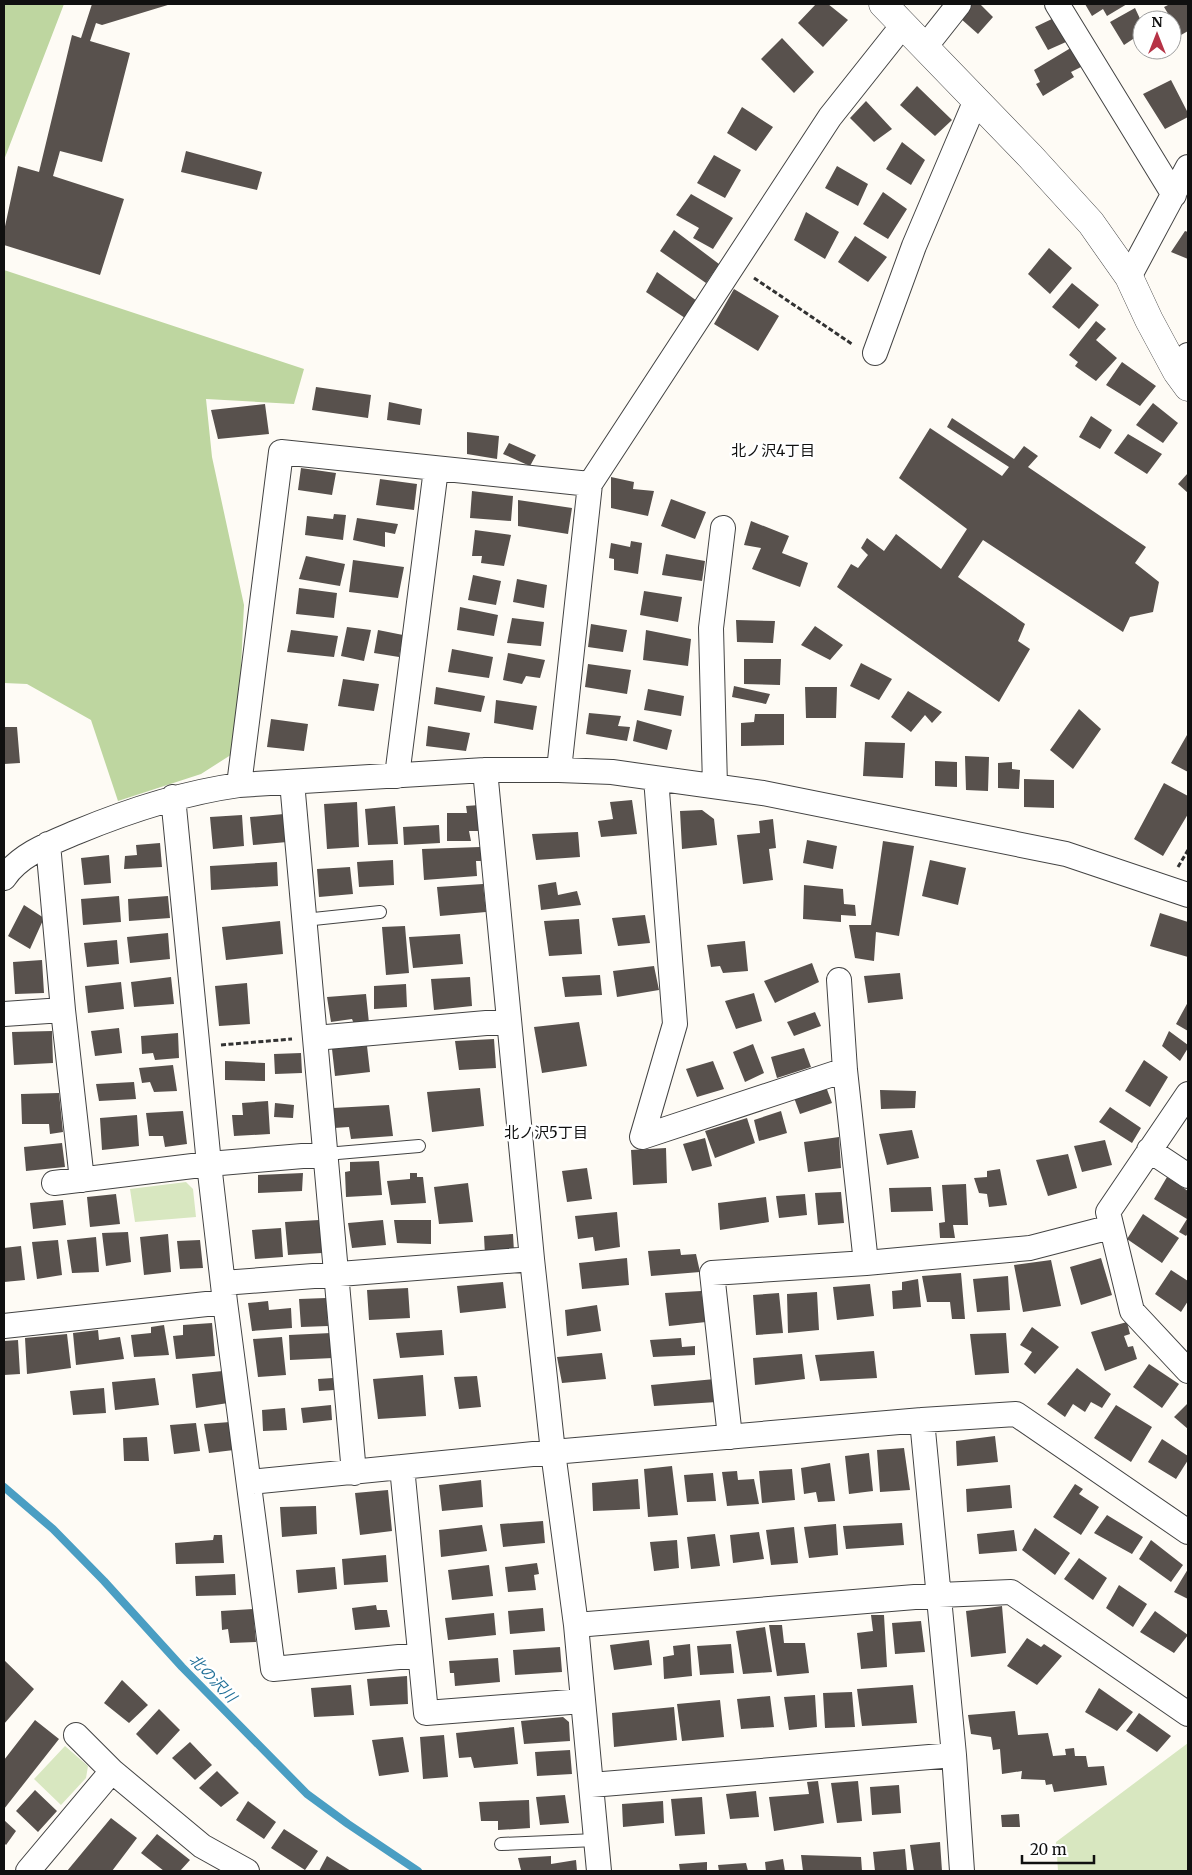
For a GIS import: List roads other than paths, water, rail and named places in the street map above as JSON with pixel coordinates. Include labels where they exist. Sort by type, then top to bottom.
[{"type":"street","points":[[883,4],[1030,156],[1091,223],[1129,277],[1149,320],[1184,371]]},
{"type":"street","points":[[925,48],[958,4]]},
{"type":"street","points":[[1057,4],[1174,195]]},
{"type":"street","points":[[559,770],[590,484],[830,117],[903,24]]},
{"type":"street","points":[[875,353],[914,246],[976,100]]},
{"type":"street","points":[[1129,277],[1188,167]]},
{"type":"street","points":[[239,785],[281,452],[590,484]]},
{"type":"street","points":[[397,776],[436,468]]},
{"type":"street","points":[[715,786],[711,628],[723,528]]},
{"type":"street","points":[[485,770],[532,1259],[553,1452],[576,1625],[599,1871]]},
{"type":"street","points":[[4,878],[12,866],[48,844],[112,817],[173,797],[207,789],[239,785],[485,770],[559,770],[612,772],[773,795],[1066,854],[1188,895]]},
{"type":"street","points":[[656,778],[675,1024],[642,1137],[845,1070]]},
{"type":"street","points":[[292,782],[354,1473]]},
{"type":"street","points":[[173,797],[209,1164],[273,1669],[420,1655]]},
{"type":"street","points":[[48,844],[63,1010],[82,1180]]},
{"type":"street","points":[[839,980],[845,1070],[866,1262]]},
{"type":"street","points":[[4,1014],[63,1010]]},
{"type":"street","points":[[315,1038],[509,1022]]},
{"type":"street","points":[[1188,1094],[1108,1212],[1132,1311],[1188,1371]]},
{"type":"street","points":[[1149,1150],[1188,1176]]},
{"type":"street","points":[[54,1183],[209,1164],[326,1154]]},
{"type":"street","points":[[730,1437],[712,1273],[1030,1248],[1111,1227]]},
{"type":"street","points":[[4,1326],[337,1274],[532,1259]]},
{"type":"street","points":[[250,1482],[553,1452],[922,1420],[1016,1414],[1188,1532]]},
{"type":"street","points":[[922,1420],[954,1755],[962,1871]]},
{"type":"street","points":[[402,1467],[426,1713],[583,1701]]},
{"type":"street","points":[[576,1625],[939,1595],[1011,1592],[1188,1714]]},
{"type":"street","points":[[76,1735],[112,1771],[202,1846],[247,1871]]},
{"type":"street","points":[[591,1785],[954,1755]]},
{"type":"street","points":[[28,1871],[112,1771]]},
{"type":"lane","points":[[304,920],[380,912]]},
{"type":"lane","points":[[326,1154],[419,1146]]},
{"type":"lane","points":[[501,1844],[596,1840]]},
{"type":"waterway","name":"北の沢川","points":[[4,1487],[53,1529],[104,1581],[182,1667],[307,1794],[418,1871]]},
{"type":"district","name":"北ノ沢4丁目","points":[[773,450]]},
{"type":"district","name":"北ノ沢5丁目","points":[[546,1132]]}]
